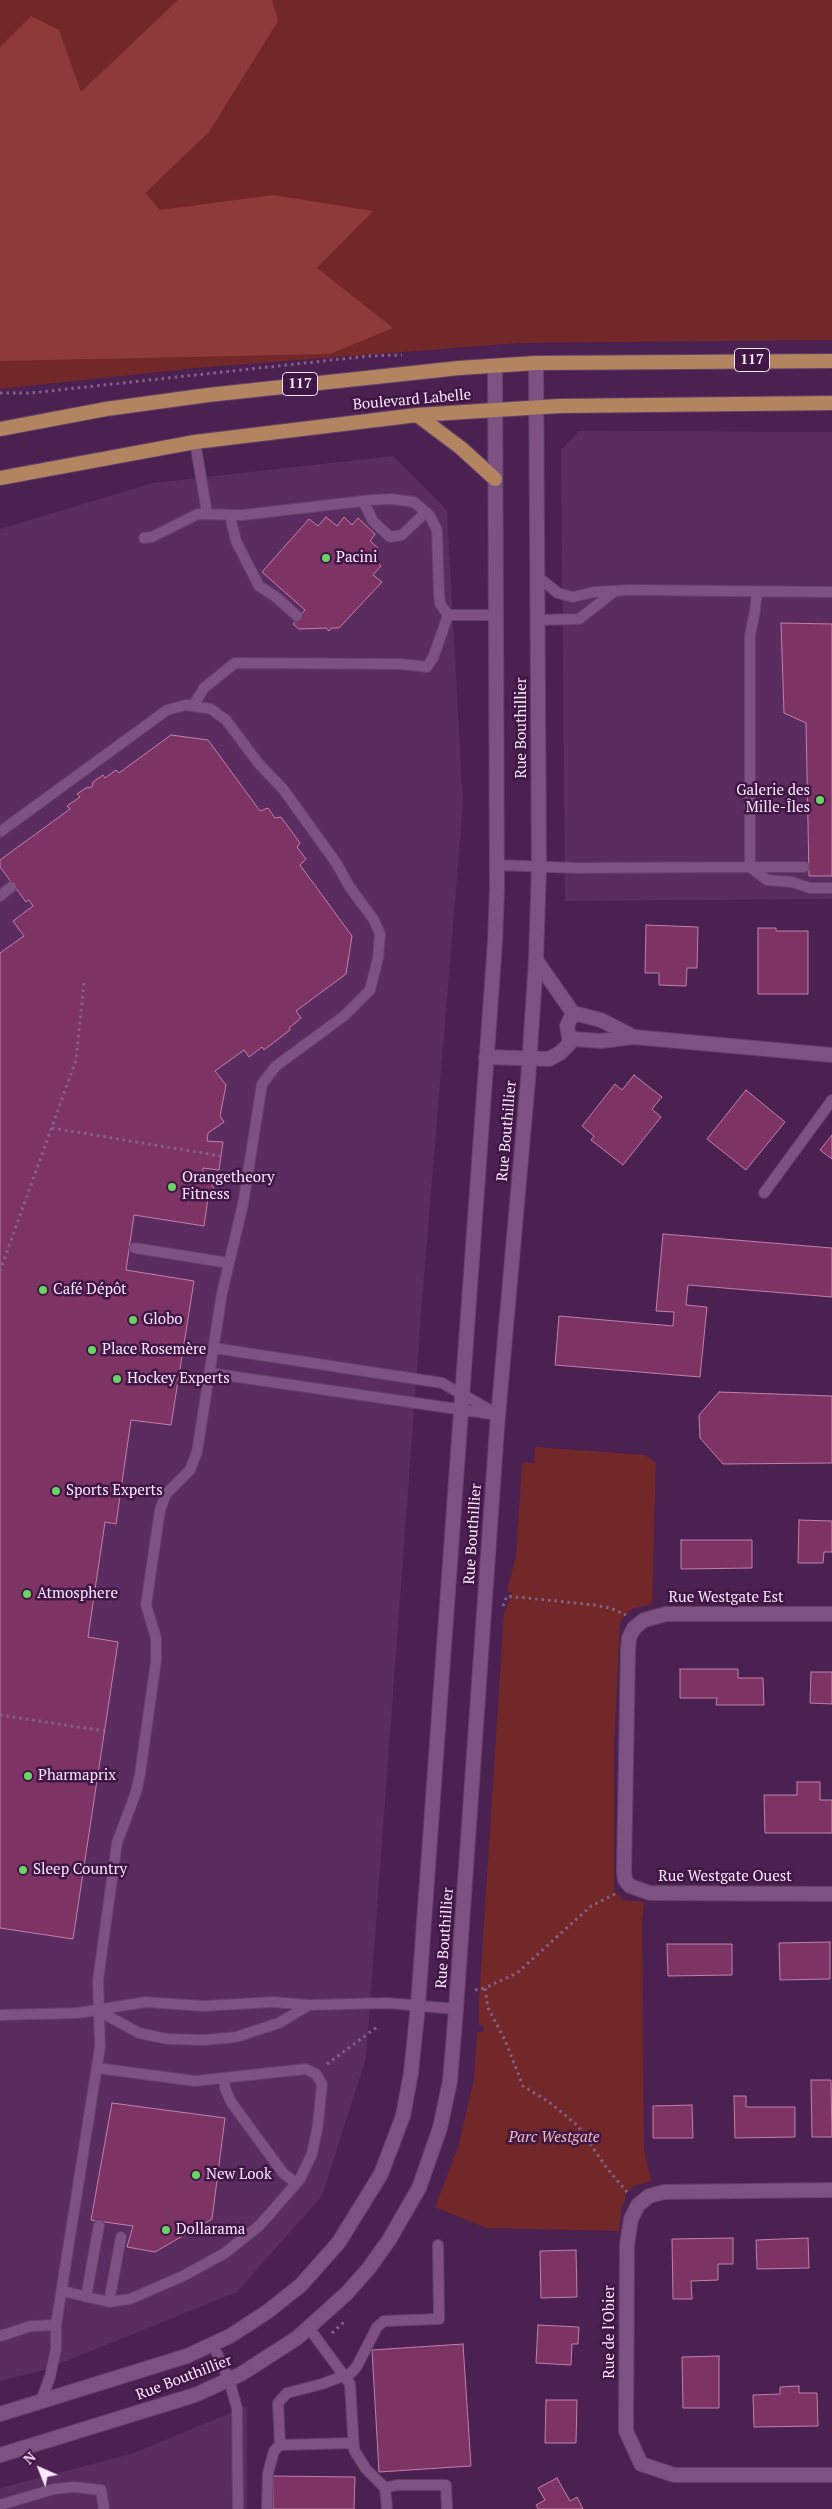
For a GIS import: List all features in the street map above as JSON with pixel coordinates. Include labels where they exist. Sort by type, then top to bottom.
[{"type":"main road","name":"Boulevard Labelle","points":[[0,428],[115,408],[245,390],[495,366],[536,363],[832,361]]},
{"type":"main road","name":"Boulevard Labelle","points":[[0,478],[196,442],[417,415],[537,407],[832,403]]},
{"type":"main road","points":[[417,415],[461,448],[495,479]]},
{"type":"street","name":"Rue Bouthillier","points":[[0,2454],[167,2404],[229,2380],[272,2355],[309,2328],[347,2293],[369,2268],[400,2222],[419,2188],[435,2145],[445,2107],[451,2069],[456,2009],[499,1415],[530,1059],[536,960],[539,866],[536,363]]},
{"type":"street","name":"Rue Bouthillier","points":[[0,2414],[167,2363],[214,2344],[249,2324],[300,2285],[339,2242],[361,2210],[384,2167],[403,2116],[411,2073],[418,2006],[495,942],[497,615],[495,366]]},
{"type":"street","points":[[536,960],[573,1013],[601,1020],[634,1037]]},
{"type":"street","points":[[570,1042],[567,1026],[573,1013]]},
{"type":"street","points":[[486,1057],[549,1059],[555,1057],[574,1040],[601,1042],[634,1037],[832,1054]]},
{"type":"street","name":"Rue Westgate Est","points":[[625,1757],[628,1644],[631,1633],[638,1623],[666,1614],[832,1614]]},
{"type":"street","name":"Rue Westgate Ouest","points":[[625,1757],[624,1872],[630,1886],[641,1891],[662,1894],[832,1894]]},
{"type":"street","name":"Rue de l'Obier","points":[[832,2190],[664,2192],[649,2196],[638,2205],[631,2219],[627,2245],[626,2421],[626,2431],[642,2464],[674,2475],[832,2475]]},
{"type":"lane","points":[[196,442],[207,513]]},
{"type":"lane","points":[[144,538],[152,537],[198,514],[207,513],[230,516],[363,501],[403,500],[414,502],[426,512],[434,522],[437,530],[440,604],[448,615]]},
{"type":"lane","points":[[363,501],[373,521],[390,536],[402,535],[426,512]]},
{"type":"lane","points":[[230,516],[236,541],[259,586],[276,597],[297,616]]},
{"type":"lane","points":[[538,577],[558,593],[567,596],[615,591],[756,590],[832,592]]},
{"type":"lane","points":[[750,867],[750,635],[756,611],[756,590]]},
{"type":"lane","points":[[538,620],[579,619],[615,591]]},
{"type":"lane","points":[[448,615],[497,615]]},
{"type":"lane","points":[[193,706],[204,688],[235,663],[400,664],[427,667],[433,658],[448,615]]},
{"type":"lane","points":[[0,832],[167,710],[175,706],[211,708],[226,720],[258,764],[283,788],[337,864],[349,886],[374,920],[380,934],[378,958],[370,990],[344,1016],[276,1066],[262,1084],[243,1204],[229,1264],[194,1462],[190,1470],[166,1494],[160,1510],[146,1605],[156,1638],[156,1661],[140,1774],[136,1792],[117,1843],[98,1980],[100,2047],[56,2326],[54,2359],[40,2403]]},
{"type":"lane","points":[[496,865],[592,868],[804,867]]},
{"type":"lane","points":[[750,867],[767,880],[792,882],[810,888],[832,888]]},
{"type":"lane","points":[[0,896],[11,887]]},
{"type":"lane","points":[[764,1193],[832,1100]]},
{"type":"lane","points":[[135,1248],[229,1264]]},
{"type":"lane","points":[[214,1348],[442,1383],[499,1415]]},
{"type":"lane","points":[[210,1372],[499,1415]]},
{"type":"lane","points":[[0,2015],[99,2011],[145,2002],[203,2006],[273,2002],[309,2005],[388,2003],[456,2009]]},
{"type":"lane","points":[[99,2011],[139,2033],[174,2040],[205,2040],[249,2034],[278,2023],[309,2005]]},
{"type":"lane","points":[[62,2291],[109,2302],[130,2299],[148,2293],[225,2253],[260,2225],[296,2183],[312,2154],[318,2124],[322,2090],[320,2079],[306,2069],[225,2078],[183,2080],[97,2068]]},
{"type":"lane","points":[[225,2078],[225,2088],[231,2102],[284,2172],[296,2183]]},
{"type":"lane","points":[[86,2297],[99,2225]]},
{"type":"lane","points":[[109,2302],[121,2237]]},
{"type":"lane","points":[[280,2445],[278,2410],[281,2398],[293,2391],[346,2376],[357,2366],[377,2327],[384,2321],[439,2319],[438,2245]]},
{"type":"lane","points":[[0,2336],[31,2326],[56,2326]]},
{"type":"lane","points":[[309,2328],[346,2376],[352,2392],[353,2443],[356,2457],[385,2488],[387,2509]]},
{"type":"lane","points":[[214,2344],[229,2380],[237,2408],[238,2509]]},
{"type":"lane","points":[[268,2509],[268,2473],[274,2451],[280,2445],[353,2443]]},
{"type":"lane","points":[[385,2488],[397,2485],[446,2485],[446,2509]]},
{"type":"lane","points":[[0,2505],[54,2489],[74,2487],[101,2490],[104,2509]]},
{"type":"path","points":[[0,393],[31,393],[369,356],[408,354]]},
{"type":"path","points":[[0,1271],[76,1060],[84,983]]},
{"type":"path","points":[[52,1128],[221,1156]]},
{"type":"path","points":[[507,1596],[595,1605],[622,1612]]},
{"type":"path","points":[[0,1715],[104,1731]]},
{"type":"path","points":[[475,1990],[484,1988],[516,1973],[591,1906],[616,1894]]},
{"type":"path","points":[[484,1988],[488,2008],[505,2040],[523,2086],[549,2102],[578,2126],[606,2167],[627,2192]]},
{"type":"path","points":[[337,2056],[377,2027]]},
{"type":"shaded area","points":[[178,0],[272,0],[278,21],[209,132],[145,193],[160,210],[273,195],[373,211],[317,268],[393,328],[330,354],[0,361],[0,47],[31,16],[59,30],[81,92]]},
{"type":"shaded area","points":[[579,431],[832,432],[832,899],[565,901],[561,450]]},
{"type":"shaded area","points":[[393,456],[447,510],[463,805],[424,1275],[366,2058],[322,2196],[237,2292],[44,2370],[0,2381],[0,529],[153,483]]},
{"type":"shaded area","points":[[247,2406],[247,2509],[0,2509],[0,2488],[131,2454]]},
{"type":"green space","points":[[0,0],[832,0],[832,340],[519,343],[196,368],[0,389]]},
{"type":"green space","name":"Parc Westgate","points":[[535,1447],[645,1455],[656,1463],[652,1604],[632,1609],[620,1621],[614,1751],[614,1890],[623,1900],[644,1902],[642,1922],[644,2150],[651,2181],[634,2186],[627,2192],[621,2212],[619,2231],[486,2228],[435,2207],[458,2147],[474,2080],[477,2032],[483,2032],[484,2026],[479,2025],[479,2000],[504,1613],[512,1593],[507,1591],[516,1556],[522,1463],[534,1463]]},
{"type":"building","points":[[326,517],[337,526],[344,517],[352,525],[358,518],[375,534],[370,541],[378,548],[371,556],[381,566],[373,575],[382,582],[339,628],[331,628],[329,631],[326,628],[299,629],[293,624],[305,610],[262,572],[309,519],[318,526]]},
{"type":"building","name":"Galerie des Mille-Îles","points":[[781,623],[832,624],[832,876],[809,876],[806,723],[784,713]]},
{"type":"building","name":"Place Rosemère","points":[[171,735],[208,740],[260,811],[268,808],[275,818],[281,817],[300,843],[297,847],[306,859],[300,865],[352,936],[346,974],[296,1011],[301,1018],[289,1028],[290,1030],[264,1050],[262,1047],[249,1057],[244,1050],[215,1071],[226,1085],[220,1116],[224,1122],[208,1133],[207,1141],[223,1142],[219,1170],[203,1168],[203,1173],[214,1188],[209,1191],[204,1226],[134,1215],[126,1270],[194,1281],[171,1425],[131,1420],[116,1524],[105,1522],[88,1637],[118,1642],[73,1939],[0,1928],[0,953],[24,936],[13,921],[33,906],[29,900],[26,902],[0,867],[0,860],[70,809],[67,806],[80,797],[77,794],[86,788],[92,787],[93,782],[103,775],[105,778],[116,770],[119,773]]},
{"type":"building","points":[[646,925],[698,927],[697,968],[687,968],[686,986],[659,985],[659,973],[645,973]]},
{"type":"building","points":[[758,928],[776,928],[776,931],[808,931],[808,994],[758,994]]},
{"type":"building","points":[[634,1075],[662,1097],[652,1109],[661,1117],[623,1165],[591,1140],[594,1136],[582,1126],[615,1084],[622,1090]]},
{"type":"building","points":[[746,1090],[785,1122],[746,1170],[707,1139]]},
{"type":"building","points":[[832,1135],[832,1159],[820,1150]]},
{"type":"building","points":[[663,1234],[832,1248],[832,1297],[688,1285],[686,1305],[707,1307],[700,1377],[555,1365],[559,1316],[673,1326],[674,1312],[656,1311]]},
{"type":"building","points":[[719,1392],[832,1396],[832,1463],[723,1464],[700,1438],[699,1415]]},
{"type":"building","points":[[799,1520],[832,1521],[832,1552],[824,1552],[823,1563],[798,1563]]},
{"type":"building","points":[[681,1540],[752,1540],[752,1568],[681,1569]]},
{"type":"building","points":[[680,1669],[738,1669],[738,1678],[763,1678],[764,1705],[716,1705],[717,1698],[680,1698]]},
{"type":"building","points":[[811,1672],[832,1672],[832,1704],[810,1703]]},
{"type":"building","points":[[797,1782],[820,1782],[820,1800],[832,1800],[832,1833],[765,1833],[764,1795],[797,1795]]},
{"type":"building","points":[[830,1942],[830,1979],[780,1980],[779,1943]]},
{"type":"building","points":[[667,1944],[732,1944],[732,1975],[668,1976]]},
{"type":"building","points":[[811,2080],[831,2080],[832,2137],[812,2137]]},
{"type":"building","points":[[734,2096],[746,2096],[746,2107],[795,2107],[795,2137],[735,2138]]},
{"type":"building","points":[[112,2103],[225,2118],[212,2219],[155,2252],[127,2247],[133,2226],[91,2220]]},
{"type":"building","points":[[692,2105],[693,2138],[653,2138],[653,2106]]},
{"type":"building","points":[[733,2238],[733,2264],[718,2264],[718,2280],[691,2281],[692,2299],[673,2299],[672,2239]]},
{"type":"building","points":[[808,2238],[809,2268],[757,2269],[756,2240]]},
{"type":"building","points":[[576,2250],[577,2297],[541,2298],[540,2251]]},
{"type":"building","points":[[538,2325],[579,2327],[578,2344],[572,2344],[571,2365],[536,2363]]},
{"type":"building","points":[[463,2344],[471,2466],[379,2472],[372,2350]]},
{"type":"building","points":[[719,2356],[719,2408],[683,2408],[682,2357]]},
{"type":"building","points":[[799,2386],[799,2393],[817,2393],[818,2426],[754,2427],[753,2395],[780,2394],[780,2387]]},
{"type":"building","points":[[546,2400],[577,2400],[576,2443],[545,2443]]},
{"type":"building","points":[[273,2476],[355,2477],[354,2509],[273,2509]]},
{"type":"building","points":[[557,2478],[570,2501],[577,2497],[583,2509],[538,2509],[536,2505],[545,2500],[538,2488]]},
{"type":"place","name":"Pacini","points":[[326,558]]},
{"type":"place","name":"Galerie des Mille-Îles","points":[[820,800]]},
{"type":"place","name":"Orangetheory Fitness","points":[[172,1187]]},
{"type":"place","name":"Café Dépôt","points":[[43,1290]]},
{"type":"place","name":"Globo","points":[[133,1320]]},
{"type":"place","name":"Place Rosemère","points":[[92,1350]]},
{"type":"place","name":"Hockey Experts","points":[[117,1379]]},
{"type":"place","name":"Sports Experts","points":[[56,1491]]},
{"type":"place","name":"Atmosphere","points":[[27,1594]]},
{"type":"place","name":"Pharmaprix","points":[[28,1776]]},
{"type":"place","name":"Sleep Country","points":[[23,1870]]},
{"type":"place","name":"New Look","points":[[196,2175]]},
{"type":"place","name":"Dollarama","points":[[166,2230]]}]
